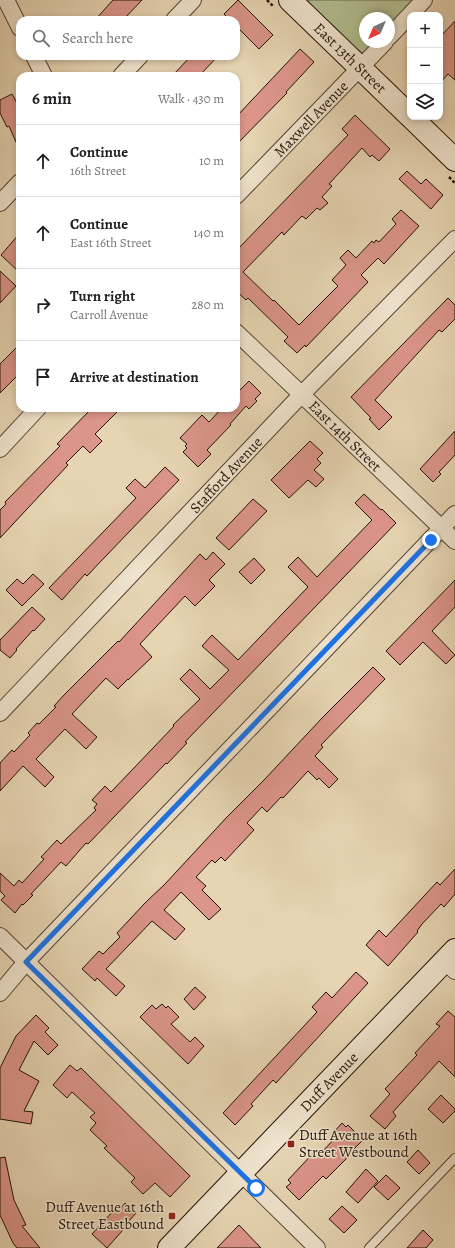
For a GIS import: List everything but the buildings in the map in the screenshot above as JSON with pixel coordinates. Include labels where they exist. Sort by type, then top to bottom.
[{"type":"main road","name":"East 13th Street","points":[[290,0],[407,114]]},
{"type":"main road","name":"East 13th Street","points":[[413,120],[455,160]]},
{"type":"main road","name":"Duff Avenue","points":[[169,1248],[452,961]]},
{"type":"street","points":[[6,0],[16,20]]},
{"type":"street","points":[[178,16],[193,0]]},
{"type":"street","points":[[395,31],[424,0]]},
{"type":"street","name":"Maxwell Avenue","points":[[240,192],[379,48]]},
{"type":"street","points":[[36,60],[42,72]]},
{"type":"street","points":[[125,72],[136,60]]},
{"type":"street","points":[[0,203],[16,186]]},
{"type":"street","name":"Stafford Avenue","points":[[0,713],[302,394],[455,239]]},
{"type":"street","name":"East 14th Street","points":[[240,336],[455,541]]},
{"type":"street","points":[[0,450],[34,412]]},
{"type":"street","points":[[0,993],[26,962],[455,514]]},
{"type":"street","points":[[0,936],[317,1248]]},
{"type":"lane","points":[[369,1248],[455,1158]]},
{"type":"green space","points":[[290,0],[424,0],[413,12],[407,12],[407,18],[395,31],[395,12],[359,12],[359,48],[379,48],[360,68]]},
{"type":"place","name":"Duff Avenue at 16th Street Westbound","points":[[291,1144]]},
{"type":"place","name":"Duff Avenue at 16th Street Eastbound","points":[[172,1216]]},
{"type":"route","points":[[256,1188],[26,962],[431,540]]}]
